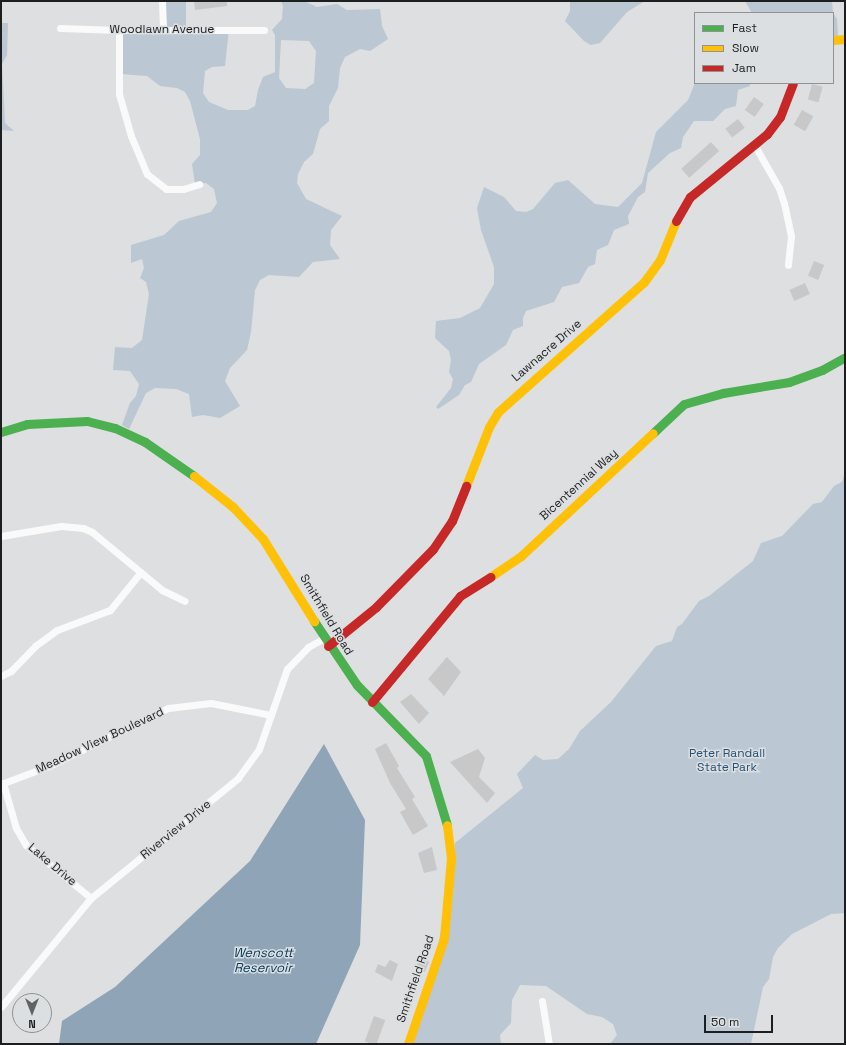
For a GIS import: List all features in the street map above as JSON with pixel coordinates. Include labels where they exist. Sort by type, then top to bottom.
[{"type":"street","points":[[162,1],[163,29]]},
{"type":"street","name":"Woodlawn Avenue","points":[[60,28],[119,30],[264,30]]},
{"type":"street","points":[[119,30],[118,84],[123,112],[147,174],[166,189],[183,189],[199,184]]},
{"type":"street","points":[[834,40],[845,39]]},
{"type":"street","name":"Lawnacre Drive","points":[[326,642],[376,606],[433,549],[455,515],[489,427],[498,412],[518,391],[644,282],[660,260],[670,233],[690,197],[755,146],[780,117],[793,84]]},
{"type":"street","points":[[755,146],[776,181],[784,203],[791,236],[788,265]]},
{"type":"street","name":"Bicentennial Way","points":[[372,702],[460,596],[521,556],[684,404],[723,393],[789,382],[822,370],[845,357]]},
{"type":"street","name":"Smithfield Road","points":[[1,432],[27,424],[68,420],[87,421],[115,428],[161,452],[233,507],[264,539],[326,642],[372,702],[426,756],[450,834],[451,858],[444,938],[408,1044]]},
{"type":"street","points":[[1,536],[61,526],[83,528],[92,532],[162,590],[185,601]]},
{"type":"street","points":[[1,676],[11,671],[35,646],[58,630],[110,610],[140,573]]},
{"type":"street","name":"Riverview Drive","points":[[1,1007],[91,898],[238,778],[259,749],[287,669],[299,655],[326,642]]},
{"type":"street","name":"Meadow View Boulevard","points":[[2,784],[49,766],[168,708],[211,703],[270,715]]},
{"type":"street","name":"Lake Drive","points":[[2,784],[16,828],[26,845],[91,898]]},
{"type":"street","points":[[542,1000],[549,1044]]},
{"type":"green space","points":[[164,1],[186,1],[186,27],[229,29],[225,66],[212,67],[205,71],[203,93],[209,102],[228,110],[248,110],[255,106],[258,90],[263,77],[275,72],[275,35],[272,30],[282,19],[283,6],[281,1],[304,1],[317,7],[337,4],[347,10],[380,9],[382,26],[388,39],[370,51],[360,49],[345,57],[340,68],[338,88],[329,106],[329,121],[320,129],[313,154],[304,162],[298,174],[297,183],[306,199],[342,216],[331,230],[330,245],[340,259],[313,262],[299,277],[269,275],[260,280],[255,290],[251,332],[247,350],[230,368],[225,381],[240,406],[220,418],[203,415],[192,417],[189,394],[176,389],[155,388],[146,393],[129,429],[122,425],[130,403],[136,396],[139,384],[130,371],[113,370],[115,347],[132,348],[142,340],[149,294],[146,282],[140,278],[144,268],[142,259],[131,263],[131,245],[164,235],[179,221],[211,212],[217,203],[214,189],[206,183],[195,184],[192,164],[200,155],[200,139],[190,101],[185,92],[177,88],[160,86],[147,76],[121,74],[120,32],[124,27],[167,26]],"holes":[[[281,40],[309,41],[316,51],[314,83],[305,89],[286,88],[279,78]]]},
{"type":"green space","points":[[570,1],[645,1],[627,12],[600,43],[591,45],[584,41],[565,21],[570,11]]},
{"type":"green space","points":[[745,1],[832,1],[833,12],[751,12]]},
{"type":"green space","points":[[834,14],[837,19],[838,37],[834,37]]},
{"type":"green space","points":[[1,23],[8,23],[7,55],[2,64],[5,123],[14,131],[1,130]]},
{"type":"green space","points":[[695,84],[750,84],[750,86],[738,90],[736,106],[725,109],[713,121],[694,121],[683,137],[681,148],[670,153],[648,173],[645,192],[638,197],[628,216],[629,224],[614,230],[608,245],[597,250],[595,264],[588,267],[579,283],[562,287],[554,302],[526,311],[523,318],[523,326],[513,330],[506,345],[479,364],[471,382],[465,385],[459,395],[438,409],[436,407],[451,388],[453,379],[449,372],[451,360],[449,351],[435,338],[436,321],[460,318],[480,308],[494,284],[494,267],[481,230],[477,208],[484,187],[504,197],[516,211],[526,212],[533,209],[555,183],[568,180],[595,204],[618,207],[642,183],[656,132],[688,100]]},
{"type":"green space","name":"Peter Randall State Park","points":[[845,472],[845,913],[831,914],[792,934],[778,948],[773,957],[769,979],[763,987],[751,1044],[610,1044],[617,1035],[613,1024],[602,1017],[587,1014],[546,986],[520,985],[512,1000],[511,1023],[500,1035],[501,1044],[409,1044],[434,972],[455,843],[523,788],[517,774],[535,755],[543,760],[558,759],[569,749],[580,731],[611,702],[656,646],[672,641],[677,627],[682,624],[699,601],[709,596],[753,561],[761,543],[782,536],[813,504],[822,502],[834,486],[842,482]]},
{"type":"water","name":"Wenscott Reservoir","points":[[324,744],[365,820],[360,945],[316,1044],[59,1044],[62,1021],[115,987],[250,861]]},
{"type":"building","points":[[194,1],[227,1],[227,6],[195,10]]},
{"type":"building","points":[[812,84],[823,87],[818,102],[808,99]]},
{"type":"building","points":[[754,97],[764,104],[755,117],[745,110]]},
{"type":"building","points":[[802,110],[813,116],[805,131],[794,125]]},
{"type":"building","points":[[738,119],[745,128],[732,138],[725,129]]},
{"type":"building","points":[[711,142],[719,151],[689,178],[681,169]]},
{"type":"building","points":[[814,261],[824,265],[818,280],[808,276]]},
{"type":"building","points":[[805,283],[810,294],[794,301],[789,290]]},
{"type":"building","points":[[447,657],[461,672],[444,696],[428,679]]},
{"type":"building","points":[[411,694],[429,713],[419,724],[400,702]]},
{"type":"building","points":[[386,743],[399,766],[397,768],[415,797],[412,799],[428,826],[413,835],[400,812],[406,809],[390,783],[375,749]]},
{"type":"building","points":[[478,749],[485,758],[479,777],[495,793],[487,803],[450,762]]},
{"type":"building","points":[[432,847],[437,870],[424,873],[418,853]]},
{"type":"building","points":[[420,958],[429,962],[425,972],[416,968]]},
{"type":"building","points":[[390,960],[398,964],[392,981],[375,972],[378,964],[385,967]]},
{"type":"building","points":[[374,1016],[385,1020],[377,1044],[365,1041]]},
{"type":"traffic: fast","points":[[653,433],[684,404],[723,393],[789,382],[822,370],[845,357]]},
{"type":"traffic: fast","points":[[1,432],[27,424],[87,421],[115,428],[145,442],[194,476]]},
{"type":"traffic: fast","points":[[314,621],[357,685],[426,756],[447,825]]},
{"type":"traffic: slow","points":[[834,40],[845,39]]},
{"type":"traffic: slow","points":[[466,486],[489,427],[498,412],[644,282],[660,260],[676,221]]},
{"type":"traffic: slow","points":[[490,577],[521,556],[653,433]]},
{"type":"traffic: slow","points":[[194,476],[233,507],[263,539],[314,621]]},
{"type":"traffic: slow","points":[[408,1044],[444,938],[451,858],[447,825]]},
{"type":"traffic: jam","points":[[676,221],[690,197],[767,134],[780,117],[793,84]]},
{"type":"traffic: jam","points":[[328,646],[376,607],[433,549],[452,521],[466,486]]},
{"type":"traffic: jam","points":[[372,702],[460,596],[490,577]]}]
